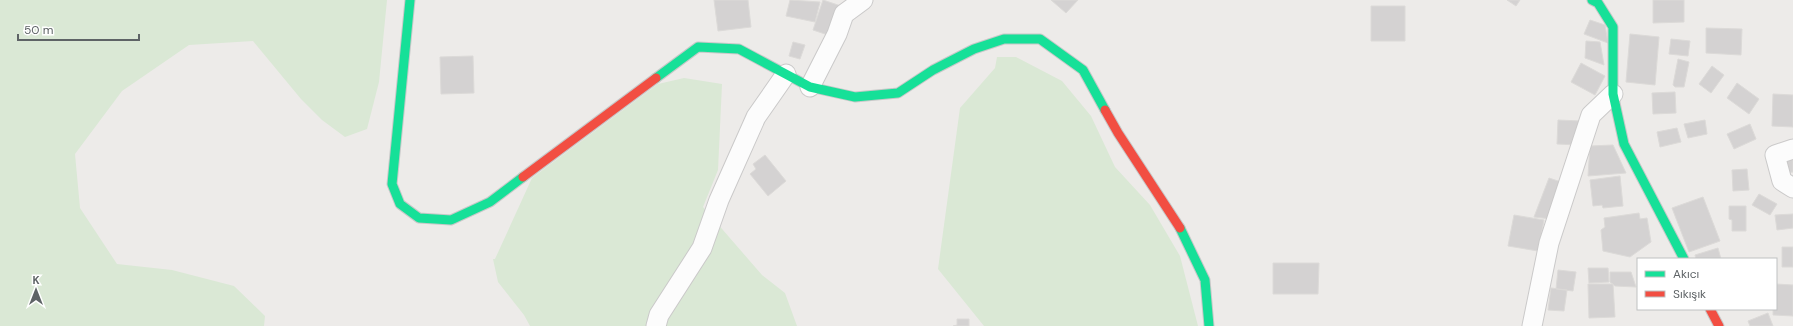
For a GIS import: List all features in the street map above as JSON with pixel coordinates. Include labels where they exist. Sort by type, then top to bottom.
[{"type":"street","points":[[410,0],[392,184],[400,204],[419,218],[452,220],[490,202],[698,47],[739,50],[810,87],[855,97],[898,93],[933,70],[974,49],[1004,39],[1040,39],[1083,70],[1118,133],[1185,235],[1205,280],[1209,326]]},
{"type":"street","points":[[810,87],[837,34],[844,14],[863,0]]},
{"type":"street","points":[[1596,1],[1613,27],[1613,94],[1624,144],[1683,258]]},
{"type":"street","points":[[656,326],[659,315],[702,248],[719,200],[756,117],[786,74]]},
{"type":"street","points":[[1532,326],[1549,243],[1591,115],[1613,94]]},
{"type":"street","points":[[1793,149],[1775,155],[1782,181],[1793,188]]},
{"type":"street","points":[[1711,310],[1719,326]]},
{"type":"green space","points":[[0,0],[387,0],[379,82],[367,129],[345,137],[322,120],[301,99],[253,41],[189,45],[122,91],[75,154],[80,208],[117,264],[172,270],[234,286],[265,316],[264,326],[0,326]]},
{"type":"green space","points":[[997,57],[1016,57],[1062,81],[1091,116],[1115,167],[1150,205],[1180,256],[1198,326],[984,326],[938,269],[960,108],[995,68]]},
{"type":"green space","points":[[684,78],[722,84],[718,170],[703,207],[762,275],[785,293],[797,326],[530,326],[524,315],[498,282],[493,259],[495,259],[532,178],[658,84]]},
{"type":"building","points":[[714,0],[748,0],[751,27],[718,31]]},
{"type":"building","points":[[790,0],[820,2],[815,22],[786,16]]},
{"type":"building","points":[[823,0],[841,6],[831,36],[813,30]]},
{"type":"building","points":[[1051,0],[1078,0],[1066,13]]},
{"type":"building","points":[[1507,0],[1520,0],[1516,6]]},
{"type":"building","points":[[1653,0],[1684,0],[1684,22],[1653,23]]},
{"type":"building","points":[[1371,6],[1405,6],[1405,41],[1371,41]]},
{"type":"building","points":[[1590,20],[1605,25],[1608,43],[1584,34]]},
{"type":"building","points":[[1706,28],[1742,29],[1741,55],[1706,53]]},
{"type":"building","points":[[1630,34],[1659,37],[1655,85],[1626,82]]},
{"type":"building","points":[[1671,39],[1690,41],[1688,56],[1669,54]]},
{"type":"building","points":[[1586,41],[1600,42],[1604,65],[1585,58]]},
{"type":"building","points":[[793,42],[805,45],[800,59],[789,56]]},
{"type":"building","points":[[473,56],[474,93],[441,94],[440,57]]},
{"type":"building","points":[[1678,59],[1689,62],[1684,87],[1675,87],[1673,85]]},
{"type":"building","points":[[1581,63],[1605,76],[1595,95],[1571,82]]},
{"type":"building","points":[[1712,66],[1724,75],[1711,93],[1699,84]]},
{"type":"building","points":[[1737,83],[1759,99],[1749,114],[1727,98]]},
{"type":"building","points":[[1675,92],[1676,113],[1653,114],[1652,93]]},
{"type":"building","points":[[1773,94],[1793,95],[1793,127],[1772,126]]},
{"type":"building","points":[[1558,120],[1580,121],[1579,145],[1557,144]]},
{"type":"building","points":[[1705,120],[1707,134],[1688,138],[1684,124]]},
{"type":"building","points":[[1750,124],[1756,139],[1734,149],[1727,134]]},
{"type":"building","points":[[1677,128],[1681,142],[1660,147],[1657,132]]},
{"type":"building","points":[[1613,145],[1626,173],[1588,176],[1590,146]]},
{"type":"building","points":[[765,155],[786,181],[768,196],[750,174],[756,169],[753,164]]},
{"type":"building","points":[[1793,155],[1793,172],[1784,173],[1783,156]]},
{"type":"building","points":[[1747,169],[1749,190],[1733,191],[1732,170]]},
{"type":"building","points":[[1620,176],[1623,206],[1603,208],[1602,205],[1593,206],[1590,180]]},
{"type":"building","points":[[1549,178],[1564,183],[1551,219],[1534,217]]},
{"type":"building","points":[[1759,194],[1777,204],[1770,215],[1752,205]]},
{"type":"building","points":[[1703,197],[1720,241],[1689,252],[1672,208]]},
{"type":"building","points":[[1729,206],[1746,206],[1746,231],[1732,231],[1732,220],[1729,219]]},
{"type":"building","points":[[1639,213],[1640,219],[1647,218],[1651,242],[1630,257],[1603,251],[1601,230],[1605,227],[1604,218]]},
{"type":"building","points":[[1793,214],[1793,228],[1777,230],[1775,215]]},
{"type":"building","points":[[1514,215],[1544,220],[1538,251],[1508,246]]},
{"type":"building","points":[[1782,247],[1793,247],[1793,267],[1782,267]]},
{"type":"building","points":[[1718,248],[1721,258],[1696,258],[1695,255]]},
{"type":"building","points":[[1273,263],[1319,263],[1318,294],[1273,294]]},
{"type":"building","points":[[1588,268],[1608,268],[1609,282],[1589,283]]},
{"type":"building","points":[[1558,270],[1576,272],[1573,291],[1556,289]]},
{"type":"building","points":[[1610,272],[1631,272],[1636,287],[1615,286],[1610,282]]},
{"type":"building","points":[[1588,284],[1613,284],[1615,317],[1589,318]]},
{"type":"building","points":[[1777,284],[1793,285],[1793,316],[1773,315],[1773,310],[1777,310]]},
{"type":"building","points":[[1551,288],[1567,290],[1564,311],[1548,310]]},
{"type":"building","points":[[1768,313],[1773,326],[1750,326],[1748,321]]},
{"type":"building","points":[[957,319],[969,319],[969,326],[953,326],[957,325]]},
{"type":"traffic: fast","points":[[410,0],[392,184],[400,204],[419,218],[451,220],[490,202],[523,177]]},
{"type":"traffic: fast","points":[[1592,0],[1598,3],[1613,27],[1613,94],[1624,144],[1683,258]]},
{"type":"traffic: fast","points":[[656,78],[698,47],[739,49],[810,87],[855,97],[898,93],[933,70],[974,49],[1004,39],[1040,39],[1083,70],[1105,110]]},
{"type":"traffic: fast","points":[[1180,228],[1205,280],[1209,326]]},
{"type":"traffic: jam","points":[[523,177],[656,78]]},
{"type":"traffic: jam","points":[[1105,110],[1118,133],[1180,228]]},
{"type":"traffic: jam","points":[[1711,310],[1719,326]]}]
